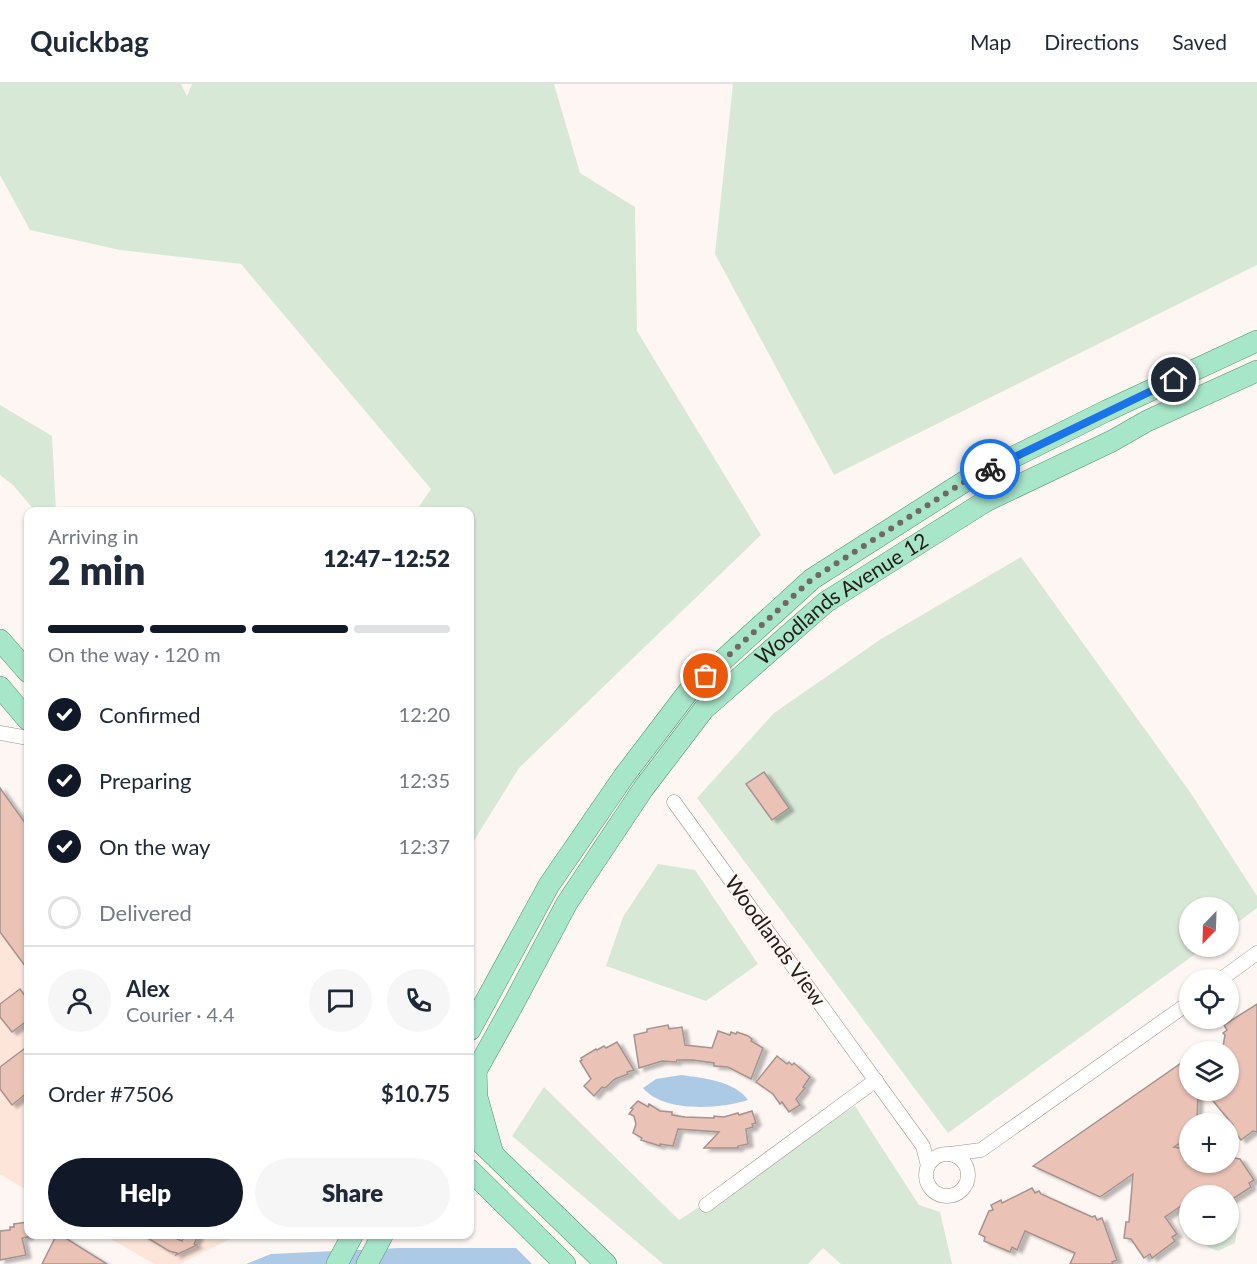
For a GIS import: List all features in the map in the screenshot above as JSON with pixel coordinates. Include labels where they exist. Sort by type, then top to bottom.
[{"type":"main road","name":"Woodlands Avenue 12","points":[[474,1020],[549,885],[624,776],[688,692],[812,579],[967,480],[1112,408],[1257,341]]},
{"type":"main road","name":"Woodlands Avenue 12","points":[[474,1074],[567,903],[643,789],[704,709],[826,602],[986,501],[1147,422],[1257,372]]},
{"type":"main road","points":[[1112,408],[1147,422]]},
{"type":"main road","points":[[0,640],[24,667]]},
{"type":"main road","points":[[0,687],[24,715]]},
{"type":"main road","points":[[474,1081],[494,1155]]},
{"type":"main road","points":[[474,1136],[606,1264]]},
{"type":"main road","points":[[474,1174],[565,1264]]},
{"type":"main road","points":[[474,1191],[494,1195]]},
{"type":"main road","points":[[337,1264],[350,1239]]},
{"type":"main road","points":[[367,1264],[380,1239]]},
{"type":"street","points":[[0,733],[24,737]]},
{"type":"street","name":"Woodlands View","points":[[674,802],[923,1146],[928,1166],[925,1175],[934,1193],[945,1197],[958,1193],[964,1188],[968,1174],[981,1150]]},
{"type":"street","points":[[1235,969],[1257,953]]},
{"type":"street","name":"Woodlands View","points":[[945,1155],[966,1154],[981,1150],[1179,1010]]},
{"type":"street","points":[[706,1205],[876,1080]]},
{"type":"street","name":"Woodlands View","points":[[923,1146],[945,1155],[958,1157],[964,1162],[968,1174]]},
{"type":"street","points":[[928,1166],[933,1159],[945,1155]]},
{"type":"shaded area","points":[[24,832],[24,1189],[0,1174],[0,850]]},
{"type":"shaded area","points":[[111,1239],[230,1239],[180,1264],[154,1264]]},
{"type":"green space","points":[[0,84],[181,84],[187,96],[192,84],[554,84],[580,173],[635,207],[637,331],[761,535],[519,768],[474,841],[474,507],[419,507],[431,489],[241,264],[120,250],[30,230],[0,175]]},
{"type":"green space","points":[[733,84],[1257,84],[1257,265],[834,475],[715,254]]},
{"type":"green space","points":[[0,405],[52,436],[56,507],[32,507],[13,485],[0,475]]},
{"type":"green space","points":[[1021,557],[1190,792],[1257,896],[1257,908],[1239,922],[1239,897],[1179,897],[1179,957],[1191,957],[948,1133],[697,798],[774,713],[881,639]]},
{"type":"green space","points":[[658,864],[695,870],[758,964],[706,1001],[606,966],[623,917]]},
{"type":"green space","points":[[544,1087],[679,1220],[855,1106],[919,1205],[940,1212],[952,1264],[841,1264],[823,1248],[808,1264],[663,1264],[512,1136]]},
{"type":"green space","points":[[1207,1245],[1231,1245],[1218,1251]]},
{"type":"water","points":[[681,1075],[708,1079],[727,1085],[748,1100],[708,1107],[693,1107],[664,1102],[643,1088],[656,1079]]},
{"type":"water","points":[[400,1248],[516,1248],[532,1264],[246,1264],[271,1254]]},
{"type":"building","points":[[764,772],[789,808],[772,820],[746,784]]},
{"type":"building","points":[[0,788],[24,821],[24,965],[0,932]]},
{"type":"building","points":[[20,989],[24,994],[24,1023],[12,1032],[0,1017],[0,1004]]},
{"type":"building","points":[[1257,1004],[1257,1132],[1253,1131],[1241,1140],[1239,1137],[1239,1113],[1223,1113],[1213,1101],[1239,1101],[1239,1041],[1224,1041],[1223,1033],[1226,1029],[1239,1029],[1239,1015]]},
{"type":"building","points":[[668,1025],[669,1029],[682,1027],[685,1045],[712,1048],[718,1031],[730,1035],[731,1032],[736,1034],[737,1032],[748,1036],[752,1039],[751,1041],[763,1048],[751,1079],[728,1067],[693,1060],[662,1061],[639,1068],[634,1035],[647,1032],[647,1029]]},
{"type":"building","points":[[617,1042],[634,1070],[615,1079],[605,1088],[602,1087],[594,1096],[584,1086],[591,1079],[580,1061],[581,1058],[596,1049],[604,1046],[606,1048]]},
{"type":"building","points":[[24,1049],[24,1095],[12,1105],[0,1089],[0,1067]]},
{"type":"building","points":[[777,1056],[787,1064],[794,1063],[810,1077],[796,1099],[800,1105],[789,1112],[782,1102],[780,1104],[773,1094],[756,1082]]},
{"type":"building","points":[[1179,1065],[1179,1101],[1198,1101],[1197,1113],[1179,1113],[1179,1144],[1174,1147],[1179,1148],[1179,1173],[1239,1173],[1239,1159],[1254,1180],[1249,1183],[1251,1187],[1239,1195],[1239,1185],[1179,1185],[1179,1207],[1165,1217],[1177,1234],[1172,1237],[1175,1241],[1152,1258],[1150,1254],[1144,1258],[1131,1239],[1124,1238],[1126,1222],[1129,1222],[1133,1174],[1100,1197],[1033,1166]]},
{"type":"building","points":[[638,1101],[648,1107],[649,1104],[660,1111],[672,1112],[672,1115],[685,1117],[714,1118],[714,1116],[724,1117],[752,1111],[756,1123],[752,1124],[753,1127],[746,1129],[748,1144],[738,1146],[738,1148],[704,1148],[719,1132],[678,1129],[673,1146],[660,1144],[660,1146],[641,1140],[642,1138],[633,1133],[636,1124],[634,1116],[629,1114]]},
{"type":"building","points":[[1032,1188],[1035,1193],[1039,1191],[1041,1194],[1092,1217],[1095,1216],[1097,1220],[1102,1218],[1117,1260],[1112,1262],[1113,1264],[1070,1264],[1075,1253],[1025,1231],[1017,1250],[1012,1247],[1010,1252],[984,1241],[985,1237],[979,1234],[989,1211],[993,1210],[991,1205],[1001,1200],[1002,1203]]},
{"type":"building","points":[[24,1222],[24,1238],[22,1238],[26,1255],[0,1260],[0,1231],[10,1230],[14,1224]]},
{"type":"building","points":[[54,1239],[67,1239],[107,1264],[42,1264]]},
{"type":"building","points":[[149,1239],[182,1241],[183,1239],[196,1239],[194,1244],[197,1245],[176,1255],[177,1253],[169,1251]]},
{"type":"way so far","points":[[706,676],[812,579],[967,480],[990,469]]},
{"type":"route","points":[[990,469],[1174,380]]}]
